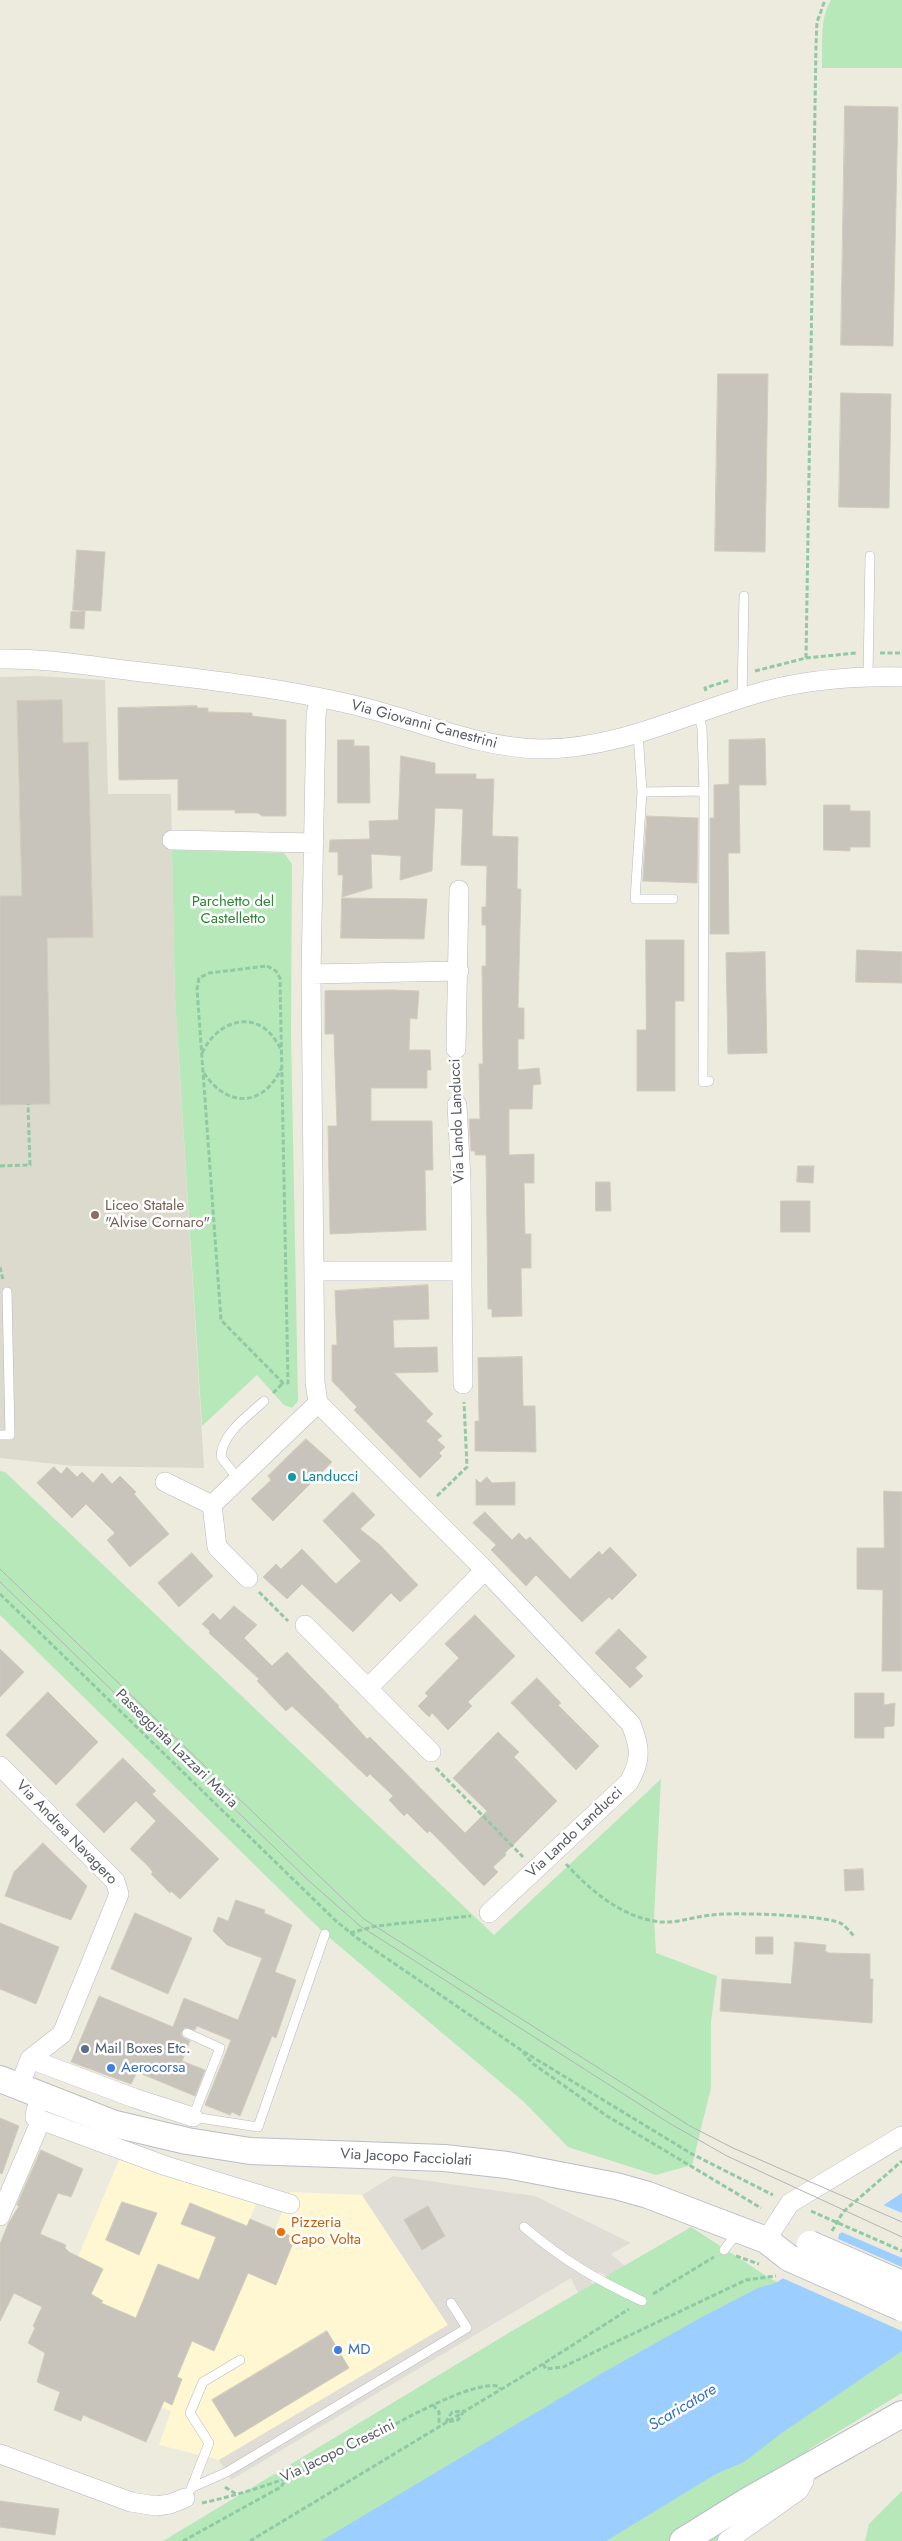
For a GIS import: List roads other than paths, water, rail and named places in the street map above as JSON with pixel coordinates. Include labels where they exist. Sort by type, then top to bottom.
[{"type":"main road","name":"Via Jacopo Facciolati","points":[[25,2095],[115,2124],[171,2138],[218,2146],[305,2154],[444,2158],[507,2165],[589,2180],[648,2194],[732,2245],[766,2240]]},
{"type":"main road","points":[[902,2284],[820,2239],[795,2237],[766,2240],[775,2267],[902,2308]]},
{"type":"main road","points":[[682,2541],[805,2468],[902,2414]]},
{"type":"street","name":"Via Giovanni Canestrini","points":[[0,659],[90,665],[232,682],[366,708],[505,746],[542,749],[579,746],[638,733],[742,698],[829,678],[902,677]]},
{"type":"street","points":[[212,1505],[318,1403],[315,1382],[311,974],[316,715],[319,698]]},
{"type":"street","points":[[172,840],[314,843]]},
{"type":"street","name":"Via Lando Landucci","points":[[456,1049],[459,971],[459,890]]},
{"type":"street","points":[[311,974],[459,971]]},
{"type":"street","name":"Via Lando Landucci","points":[[457,1105],[464,1384]]},
{"type":"street","points":[[315,1270],[462,1271]]},
{"type":"street","name":"Via Lando Landucci","points":[[318,1403],[485,1570],[631,1724],[640,1746],[629,1782],[489,1914]]},
{"type":"street","points":[[165,1482],[212,1505]]},
{"type":"street","points":[[212,1505],[217,1547],[248,1578]]},
{"type":"street","points":[[368,1688],[485,1570]]},
{"type":"street","points":[[305,1625],[431,1752]]},
{"type":"street","name":"Via Andrea Navagero","points":[[0,1766],[115,1881],[120,1894],[62,2034],[30,2059],[25,2095],[0,2216]]},
{"type":"street","points":[[30,2059],[134,2098],[193,2117]]},
{"type":"street","points":[[25,2095],[166,2166],[290,2204]]},
{"type":"street","points":[[766,2240],[790,2203],[902,2136]]},
{"type":"street","points":[[0,2454],[131,2502],[156,2506],[170,2504],[189,2492]]},
{"type":"street","points":[[727,2541],[799,2490],[804,2481],[805,2468]]},
{"type":"lane","points":[[868,676],[870,556]]},
{"type":"lane","points":[[742,698],[744,596]]},
{"type":"lane","points":[[698,714],[702,728],[704,791],[703,1082],[709,1081]]},
{"type":"lane","points":[[638,733],[642,792],[635,899],[674,899]]},
{"type":"lane","points":[[642,792],[704,791]]},
{"type":"lane","points":[[0,1435],[10,1436],[7,1292]]},
{"type":"lane","points":[[238,1479],[221,1457],[221,1447],[228,1435],[264,1401]]},
{"type":"lane","points":[[187,2033],[220,2048],[193,2117],[258,2127],[325,1934]]},
{"type":"lane","points":[[524,2227],[558,2256],[594,2278],[642,2301]]},
{"type":"lane","points":[[189,2492],[227,2472],[467,2328],[451,2303]]},
{"type":"lane","points":[[189,2492],[204,2461],[209,2443],[190,2413],[203,2382],[240,2360]]},
{"type":"water","name":"Scaricatore","points":[[902,2193],[902,2351],[783,2432],[744,2462],[716,2474],[606,2541],[321,2541],[604,2372],[758,2288],[776,2283],[838,2240],[839,2234]]},
{"type":"tram line","points":[[0,1569],[364,1919],[690,2126],[733,2148],[902,2222]]},
{"type":"tram line","points":[[0,1582],[308,1880],[360,1926],[669,2123],[727,2156],[902,2237]]},
{"type":"place","name":"Liceo Statale \"Alvise Cornaro\"","points":[[95,1215]]},
{"type":"place","name":"Landucci","points":[[292,1477]]},
{"type":"place","name":"Mail Boxes Etc.","points":[[85,2049]]},
{"type":"place","name":"Aerocorsa","points":[[111,2068]]},
{"type":"place","name":"Pizzeria Capo Volta","points":[[281,2232]]},
{"type":"place","name":"MD","points":[[338,2350]]},
{"type":"park label","name":"Parchetto del Castelletto","points":[[233,910]]}]
